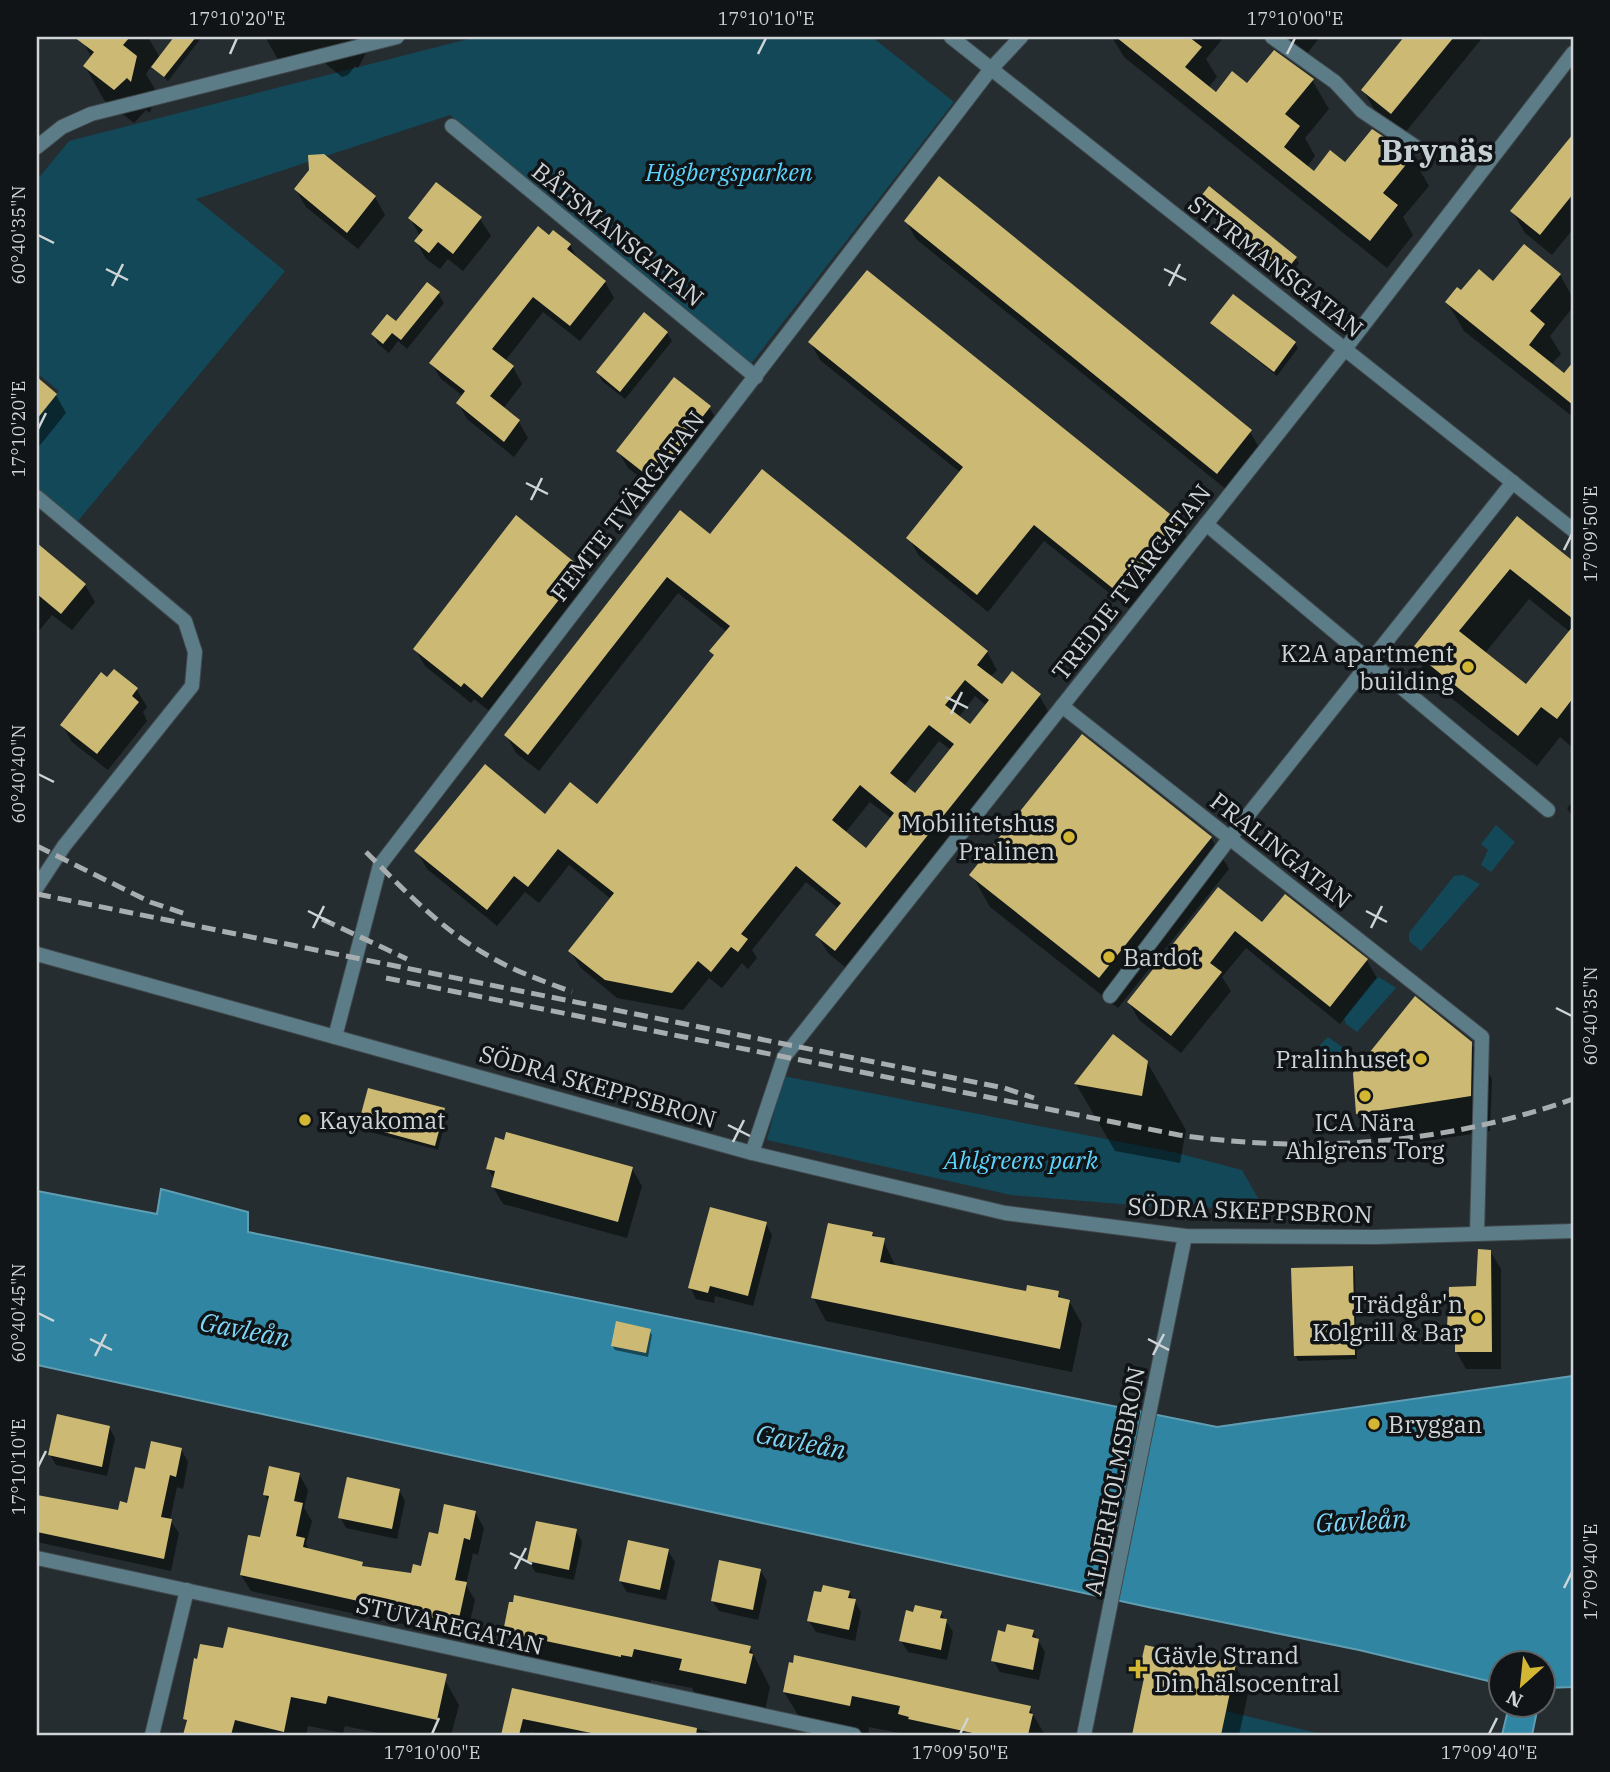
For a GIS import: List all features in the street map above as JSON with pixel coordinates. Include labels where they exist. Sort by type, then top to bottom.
[{"type":"street","points":[[37,147],[62,127],[91,114],[397,37]]},
{"type":"street","name":"STYRMANSGATAN","points":[[951,37],[1573,530]]},
{"type":"street","name":"FEMTE TVÄRGATAN","points":[[335,1037],[380,865],[990,70],[1021,37]]},
{"type":"street","points":[[1272,37],[1335,82],[1362,111],[1416,147]]},
{"type":"street","name":"TREDJE TVÄRGATAN","points":[[752,1153],[784,1057],[1345,349],[1573,53]]},
{"type":"street","name":"BÅTSMANSGATAN","points":[[452,126],[756,377]]},
{"type":"street","points":[[1110,996],[1229,839],[1513,482]]},
{"type":"street","points":[[37,496],[185,621],[195,652],[192,686],[64,846],[37,887]]},
{"type":"street","points":[[1206,524],[1372,659],[1548,810]]},
{"type":"street","name":"PRALINGATAN","points":[[1062,706],[1482,1037],[1477,1234]]},
{"type":"street","name":"SÖDRA SKEPPSBRON","points":[[37,954],[752,1153],[1005,1213],[1185,1236],[1573,1231]]},
{"type":"street","name":"ALDERHOLMSBRON","points":[[1084,1735],[1185,1236]]},
{"type":"street","name":"STUVAREGATAN","points":[[37,1558],[455,1651],[854,1735]]},
{"type":"street","points":[[152,1735],[187,1590]]},
{"type":"green space","name":"Högbergsparken","points":[[476,37],[872,37],[954,102],[750,365],[450,115],[196,199],[285,271],[73,527],[37,497],[37,418],[59,391],[37,373],[37,180],[69,141]]},
{"type":"green space","points":[[1496,825],[1515,842],[1491,872],[1481,865],[1488,850],[1481,844]]},
{"type":"green space","points":[[1463,875],[1480,884],[1421,951],[1409,941],[1409,933],[1454,876]]},
{"type":"green space","points":[[1379,977],[1396,988],[1357,1032],[1346,1024],[1344,1018]]},
{"type":"green space","points":[[1328,1037],[1345,1049],[1336,1060],[1340,1064],[1337,1068],[1322,1056],[1319,1046]]},
{"type":"green space","name":"Ahlgreens park","points":[[783,1076],[1173,1152],[1242,1170],[1263,1207],[1170,1208],[1011,1195],[767,1140]]},
{"type":"green space","points":[[1226,1711],[1325,1735],[1221,1735]]},
{"type":"water","name":"Gavleån","points":[[161,1189],[248,1212],[248,1232],[1217,1427],[1573,1376],[1573,1687],[1558,1688],[1558,1650],[1488,1650],[1488,1681],[1359,1650],[1148,1607],[37,1365],[37,1191],[157,1214]]},
{"type":"water","points":[[1506,1720],[1535,1720],[1532,1735],[1502,1735]]},
{"type":"building","points":[[74,37],[130,37],[123,45],[137,56],[131,82],[127,78],[114,90],[83,66],[94,52]]},
{"type":"building","points":[[174,37],[196,37],[164,77],[151,67]]},
{"type":"building","points":[[1116,37],[1189,37],[1202,47],[1185,67],[1216,92],[1232,71],[1247,83],[1274,50],[1314,79],[1285,114],[1300,126],[1284,147],[1314,171],[1330,150],[1345,162],[1372,129],[1413,156],[1383,193],[1398,205],[1370,241]]},
{"type":"building","points":[[1404,37],[1454,37],[1391,114],[1361,90]]},
{"type":"building","points":[[1573,134],[1573,194],[1540,235],[1510,211]]},
{"type":"building","points":[[324,154],[376,196],[347,233],[294,189],[309,170],[308,155]]},
{"type":"building","points":[[939,176],[1252,430],[1217,474],[904,221]]},
{"type":"building","points":[[436,182],[482,217],[453,254],[438,242],[429,253],[414,241],[423,230],[408,218]]},
{"type":"building","points":[[1209,186],[1297,257],[1285,272],[1197,201]]},
{"type":"building","points":[[538,226],[549,235],[553,230],[571,244],[567,249],[606,281],[570,326],[533,297],[492,349],[514,366],[490,396],[520,420],[504,442],[456,403],[465,391],[429,363]]},
{"type":"building","points":[[1524,244],[1561,274],[1530,311],[1545,324],[1529,345],[1564,373],[1573,362],[1573,405],[1445,302],[1457,287],[1461,290],[1479,269],[1493,281]]},
{"type":"building","points":[[867,270],[1180,522],[1121,595],[1034,525],[977,595],[906,538],[963,467],[808,342]]},
{"type":"building","points":[[427,282],[440,292],[401,340],[392,333],[383,344],[371,334],[387,314],[396,321]]},
{"type":"building","points":[[1233,294],[1296,342],[1274,372],[1210,323]]},
{"type":"building","points":[[644,312],[668,332],[620,392],[596,372]]},
{"type":"building","points":[[37,377],[57,394],[37,419]]},
{"type":"building","points":[[674,377],[711,406],[653,480],[616,451]]},
{"type":"building","points":[[762,469],[988,651],[977,665],[1002,684],[1012,671],[1041,694],[835,951],[815,935],[841,903],[796,866],[741,934],[748,939],[738,952],[731,947],[711,972],[698,961],[672,993],[605,980],[568,951],[614,893],[558,849],[528,887],[514,876],[487,910],[414,851],[485,764],[545,814],[570,782],[597,804],[714,655],[709,651],[730,626],[667,577],[528,755],[504,735],[680,510],[710,534]],"holes":[[[965,680],[989,700],[970,724],[945,705]],[[929,725],[954,744],[915,793],[890,773]],[[860,785],[894,813],[866,848],[832,820]]]},
{"type":"building","points":[[516,515],[583,569],[482,698],[464,683],[461,687],[413,649]]},
{"type":"building","points":[[1517,516],[1573,561],[1573,619],[1510,569],[1459,631],[1526,684],[1573,626],[1573,698],[1557,719],[1541,707],[1518,736],[1411,650]]},
{"type":"building","points":[[37,543],[86,584],[61,614],[37,594]]},
{"type":"building","points":[[114,669],[138,688],[132,696],[139,702],[97,754],[60,725],[101,672],[107,677]]},
{"type":"building","name":"Mobilitetshus Pralinen","points":[[1082,734],[1212,837],[1099,978],[969,875]]},
{"type":"building","points":[[1218,887],[1262,922],[1285,894],[1368,959],[1330,1007],[1235,931],[1210,963],[1222,972],[1171,1036],[1127,1002]]},
{"type":"building","name":"Pralinhuset","points":[[1415,996],[1472,1042],[1471,1096],[1356,1114],[1353,1073]]},
{"type":"building","points":[[1113,1034],[1148,1061],[1142,1096],[1074,1084]]},
{"type":"building","points":[[368,1088],[445,1108],[435,1146],[358,1125]]},
{"type":"building","points":[[506,1132],[633,1167],[618,1222],[491,1187],[495,1171],[486,1169],[495,1137],[504,1140]]},
{"type":"building","points":[[710,1207],[767,1222],[748,1296],[710,1286],[708,1293],[688,1288]]},
{"type":"building","points":[[828,1223],[873,1232],[872,1236],[885,1238],[880,1262],[1026,1291],[1027,1285],[1059,1291],[1058,1297],[1070,1300],[1060,1349],[811,1298]]},
{"type":"building","points":[[1478,1249],[1491,1250],[1492,1352],[1455,1352],[1455,1328],[1447,1328],[1449,1287],[1476,1286]]},
{"type":"building","points":[[1353,1266],[1355,1355],[1294,1356],[1291,1268]]},
{"type":"building","points":[[616,1321],[651,1329],[646,1353],[611,1346]]},
{"type":"building","points":[[57,1414],[110,1426],[102,1467],[48,1455]]},
{"type":"building","points":[[151,1441],[182,1448],[176,1477],[170,1475],[161,1517],[172,1519],[164,1559],[37,1532],[37,1495],[118,1510],[120,1501],[127,1503],[135,1467],[145,1469]]},
{"type":"building","points":[[269,1466],[300,1473],[294,1501],[303,1503],[296,1536],[305,1538],[303,1547],[363,1562],[362,1566],[411,1573],[413,1564],[421,1566],[429,1532],[438,1534],[444,1504],[476,1511],[470,1540],[464,1538],[455,1580],[467,1582],[458,1623],[240,1575],[248,1535],[260,1537],[269,1496],[263,1495]]},
{"type":"building","points":[[347,1477],[400,1489],[392,1529],[338,1518]]},
{"type":"building","points":[[536,1521],[577,1529],[569,1570],[527,1561]]},
{"type":"building","points":[[628,1540],[669,1549],[660,1590],[619,1581]]},
{"type":"building","points":[[719,1560],[761,1569],[753,1610],[711,1601]]},
{"type":"building","points":[[823,1585],[850,1591],[848,1598],[856,1599],[849,1630],[807,1621],[814,1591],[821,1592]]},
{"type":"building","points":[[514,1595],[751,1646],[749,1653],[753,1654],[746,1684],[679,1670],[682,1659],[634,1649],[632,1657],[621,1657],[503,1632],[509,1602],[513,1602]]},
{"type":"building","points":[[915,1605],[942,1611],[940,1618],[947,1619],[941,1650],[899,1641],[906,1610],[913,1612]]},
{"type":"building","points":[[1007,1624],[1034,1630],[1032,1637],[1039,1639],[1033,1670],[991,1661],[998,1630],[1005,1632]]},
{"type":"building","points":[[228,1627],[447,1674],[437,1720],[328,1696],[326,1704],[291,1697],[284,1732],[235,1720],[231,1735],[183,1735],[187,1720],[183,1719],[194,1658],[197,1659],[200,1644],[223,1648]]},
{"type":"building","points":[[1145,1645],[1236,1664],[1221,1735],[1132,1735],[1144,1678],[1138,1676]]},
{"type":"building","points":[[794,1655],[1031,1706],[1029,1713],[1033,1714],[1028,1735],[982,1735],[908,1719],[909,1717],[898,1714],[900,1706],[852,1696],[850,1706],[783,1692],[789,1662],[793,1663]]},
{"type":"building","points":[[512,1688],[697,1728],[696,1735],[601,1735],[523,1719],[519,1735],[501,1735]]},
{"type":"railway","points":[[37,846],[150,902],[189,915]]},
{"type":"railway","points":[[366,852],[423,908],[470,945],[508,966],[572,992]]},
{"type":"railway","points":[[37,894],[1004,1088],[1034,1098]]},
{"type":"railway","points":[[322,919],[407,959]]},
{"type":"railway","points":[[386,978],[1179,1135],[1229,1141],[1279,1144],[1379,1141],[1477,1126],[1573,1099]]},
{"type":"place","name":"K2A apartment building","points":[[1468,667]]},
{"type":"place","name":"Mobilitetshus Pralinen","points":[[1069,837]]},
{"type":"place","name":"Bardot","points":[[1109,957]]},
{"type":"place","name":"Pralinhuset","points":[[1421,1059]]},
{"type":"place","name":"ICA Nära Ahlgrens Torg","points":[[1365,1096]]},
{"type":"place","name":"Kayakomat","points":[[305,1120]]},
{"type":"place","name":"Trädgår'n Kolgrill & Bar","points":[[1477,1318]]},
{"type":"place","name":"Bryggan","points":[[1374,1424]]},
{"type":"place","name":"Gävle Strand Din hälsocentral","points":[[1138,1669]]},
{"type":"district","name":"Brynäs","points":[[1437,150]]}]
